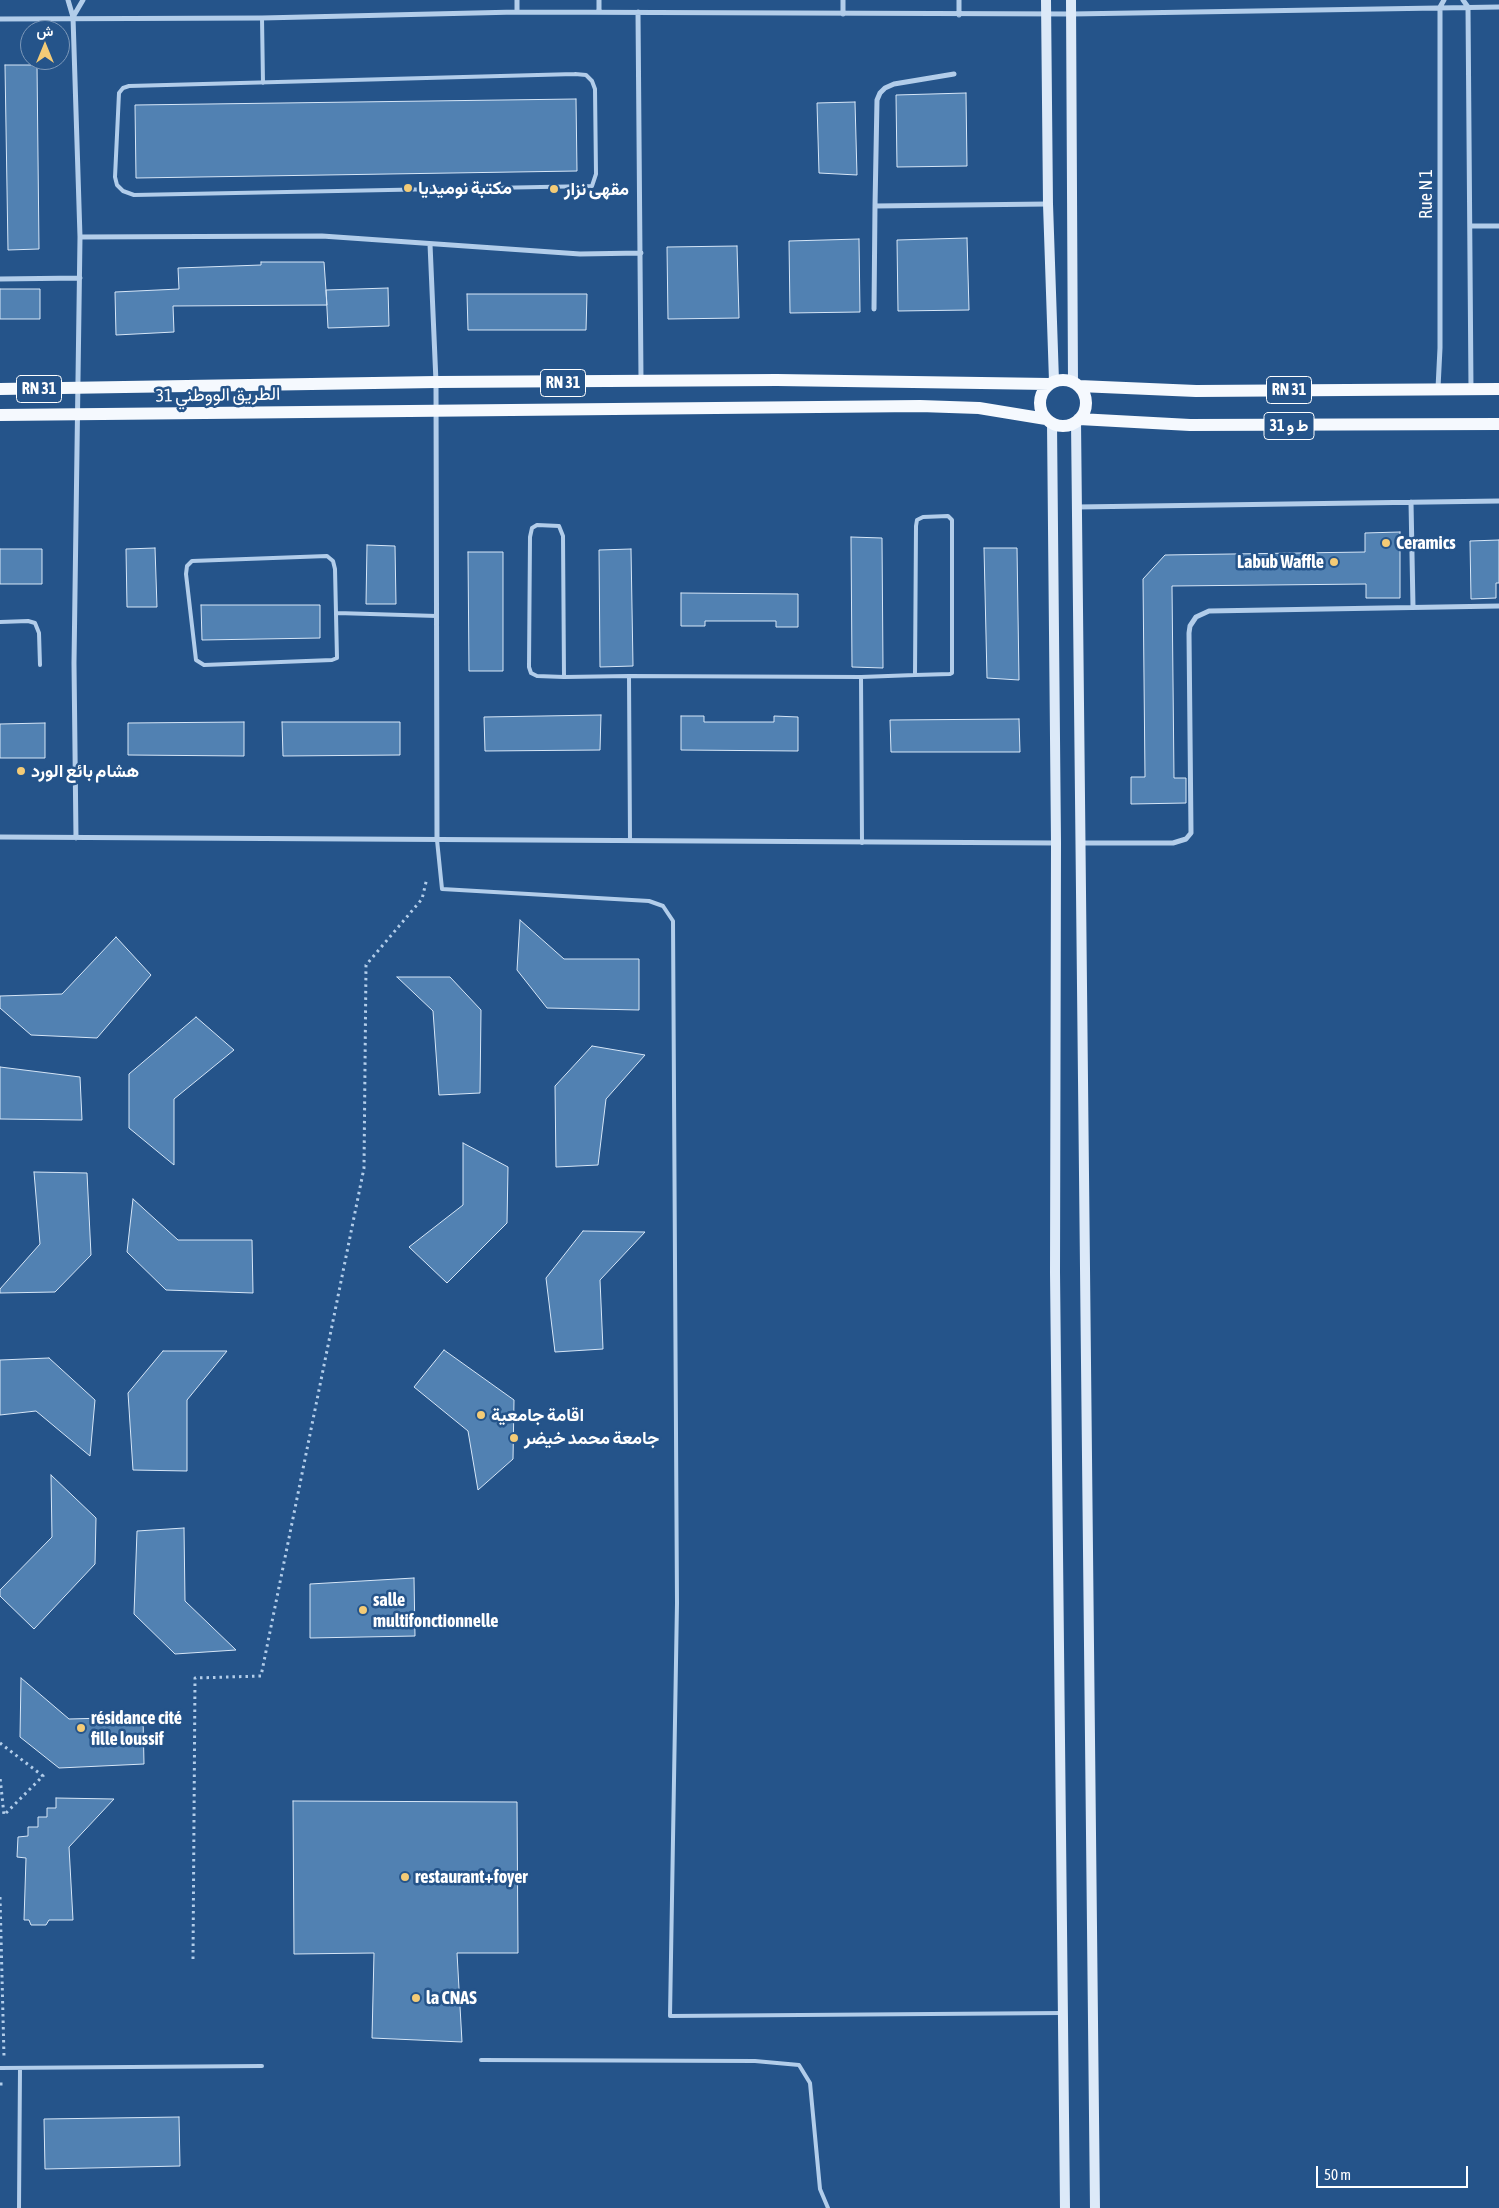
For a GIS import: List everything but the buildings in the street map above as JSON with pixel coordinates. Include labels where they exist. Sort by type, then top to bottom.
[{"type":"main road","points":[[1046,0],[1051,383]]},
{"type":"main road","points":[[1071,0],[1076,384]]},
{"type":"main road","name":"RN 31","points":[[0,389],[436,382],[777,380],[1051,383]]},
{"type":"main road","points":[[1078,420],[1066,425],[1049,421],[1042,413],[1040,399],[1042,392],[1051,383],[1066,380],[1076,384],[1083,392],[1086,406],[1078,420],[1077,507],[1095,2208]]},
{"type":"main road","name":"RN 31","points":[[1076,384],[1196,391],[1499,389]]},
{"type":"main road","name":"الطريق الووطني 31","points":[[0,416],[920,406],[979,408],[1049,421]]},
{"type":"main road","name":"ط و 31","points":[[1078,420],[1218,426],[1499,424]]},
{"type":"main road","points":[[1049,421],[1056,843],[1055,1272],[1065,2208]]},
{"type":"street","points":[[68,0],[73,17],[80,237],[74,663],[76,838]]},
{"type":"street","points":[[73,17],[83,0]]},
{"type":"street","points":[[517,0],[517,12]]},
{"type":"street","points":[[599,12],[600,0]]},
{"type":"street","points":[[843,0],[843,14]]},
{"type":"street","points":[[958,0],[959,15]]},
{"type":"street","name":"Rue N 1","points":[[1438,389],[1440,348],[1440,7],[1444,0]]},
{"type":"street","points":[[1463,0],[1468,7],[1471,390]]},
{"type":"street","points":[[0,19],[73,17],[262,18],[517,12],[959,15],[1499,7]]},
{"type":"street","points":[[638,12],[640,382]]},
{"type":"street","points":[[874,309],[877,100],[885,88],[894,84],[954,74]]},
{"type":"street","points":[[875,206],[1048,204]]},
{"type":"street","points":[[1470,226],[1499,226]]},
{"type":"street","points":[[80,237],[322,236],[580,254],[640,253]]},
{"type":"street","points":[[430,244],[436,382],[437,840]]},
{"type":"street","points":[[0,279],[80,278]]},
{"type":"street","points":[[1077,507],[1499,501]]},
{"type":"street","points":[[1411,502],[1413,608]]},
{"type":"street","points":[[1080,843],[1173,843],[1186,839],[1191,833],[1189,633],[1190,626],[1196,617],[1209,611],[1499,606]]},
{"type":"street","points":[[0,838],[1056,843]]},
{"type":"lane","points":[[262,18],[263,83]]},
{"type":"lane","points":[[586,75],[592,81],[595,89],[595,182],[592,186],[586,187],[134,195],[123,192],[117,185],[115,177],[118,102],[119,94],[123,88],[263,83],[586,75]]},
{"type":"lane","points":[[564,677],[563,536],[559,526],[536,525],[532,528],[530,537],[529,667],[531,673],[537,676],[564,677],[861,677],[915,675],[952,673],[952,520],[948,516],[923,517],[917,520],[915,675]]},
{"type":"lane","points":[[328,556],[335,569],[337,613],[338,652],[337,658],[332,660],[204,666],[196,660],[194,653],[186,574],[188,566],[192,561],[200,559],[328,556]]},
{"type":"lane","points":[[337,613],[437,616]]},
{"type":"lane","points":[[0,622],[28,621],[35,623],[39,633],[40,665]]},
{"type":"lane","points":[[628,676],[630,841]]},
{"type":"lane","points":[[861,677],[862,843]]},
{"type":"lane","points":[[437,840],[442,889],[650,901],[663,906],[673,921],[677,1603],[670,2016],[1064,2013]]},
{"type":"lane","points":[[481,2060],[754,2061],[799,2065],[810,2083],[820,2189],[828,2208]]},
{"type":"lane","points":[[2,2068],[262,2066]]},
{"type":"lane","points":[[18,2208],[20,2068]]},
{"type":"path","points":[[193,1959],[195,1678],[261,1676],[364,1168],[366,964],[422,899],[428,874]]},
{"type":"path","points":[[0,1743],[43,1776],[4,1815],[0,1777]]},
{"type":"path","points":[[0,1897],[2,2068]]},
{"type":"path","points":[[0,2084],[6,2084]]},
{"type":"place","name":"مكتبة نوميديا","points":[[408,188]]},
{"type":"place","name":"مقهى نزار","points":[[554,189]]},
{"type":"place","name":"Ceramics","points":[[1386,543]]},
{"type":"place","name":"Labub Waffle","points":[[1334,562]]},
{"type":"place","name":"هشام بائع الورد","points":[[21,771]]},
{"type":"place","name":"اقامة جامعية","points":[[481,1415]]},
{"type":"place","name":"جامعة محمد خيضر","points":[[514,1438]]},
{"type":"place","name":"salle multifonctionnelle","points":[[363,1610]]},
{"type":"place","name":"résidance cité fille loussif","points":[[81,1728]]},
{"type":"place","name":"restaurant+foyer","points":[[405,1877]]},
{"type":"place","name":"la CNAS","points":[[416,1998]]}]
